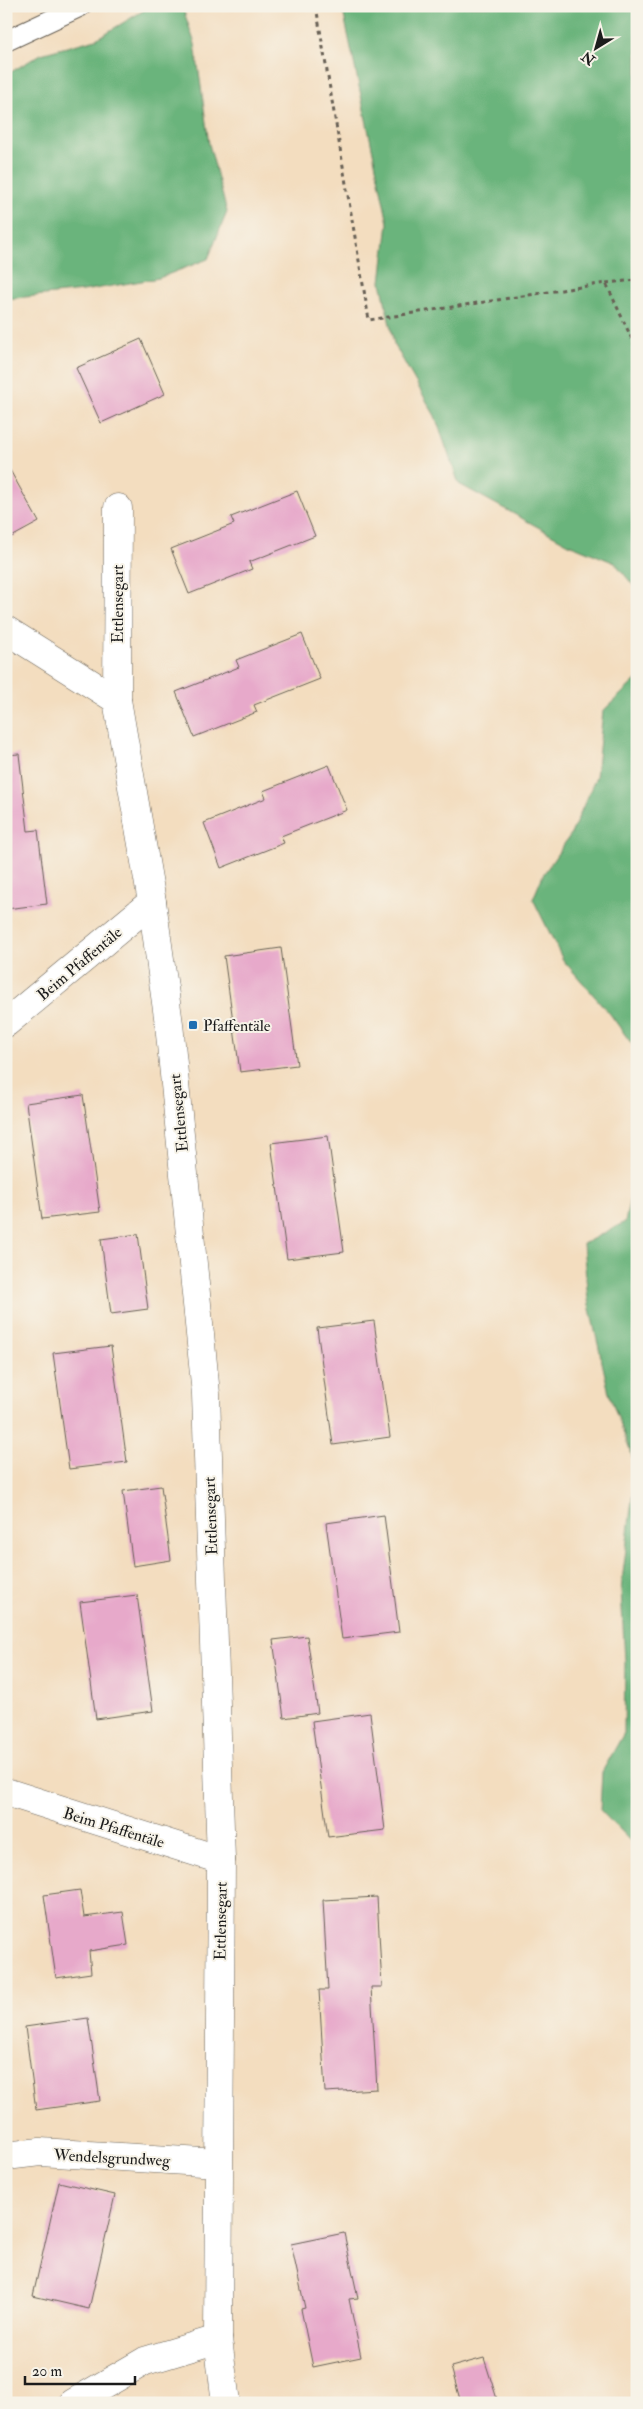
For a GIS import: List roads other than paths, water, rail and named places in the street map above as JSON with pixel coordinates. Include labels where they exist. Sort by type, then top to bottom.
[{"type":"street","name":"Ettlensegart","points":[[118,508],[117,700],[152,902],[169,1024],[206,1394],[221,1860],[218,2339],[226,2403]]},
{"type":"street","points":[[6,630],[117,700]]},
{"type":"street","name":"Beim Pfaffentäle","points":[[6,1023],[152,902]]},
{"type":"street","name":"Beim Pfaffentäle","points":[[6,1792],[221,1860]]},
{"type":"street","name":"Wendelsgrundweg","points":[[6,2156],[40,2152],[218,2163]]},
{"type":"street","points":[[73,2403],[145,2361],[218,2339]]},
{"type":"lane","points":[[6,41],[81,6]]},
{"type":"place","name":"Pfaffentäle","points":[[193,1025]]}]
